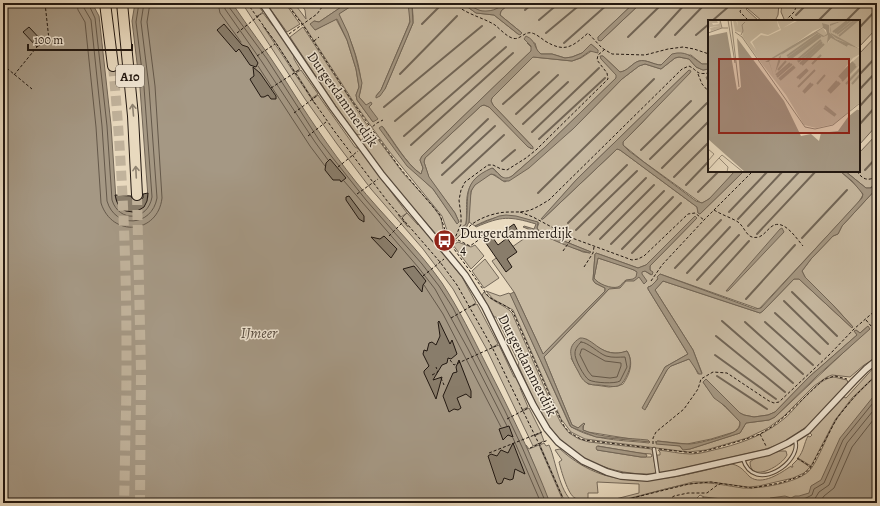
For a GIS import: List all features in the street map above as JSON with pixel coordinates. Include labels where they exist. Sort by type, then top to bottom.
[{"type":"highway","name":"A10","points":[[105,3],[112,66]]},
{"type":"highway","name":"A10","points":[[122,3],[133,116],[137,195]]},
{"type":"street","name":"Durgerdammerdijk","points":[[262,3],[286,36],[326,98],[382,175],[465,275],[485,307],[541,419],[558,442],[583,461],[607,472],[629,477],[658,477],[769,452],[794,439],[813,425],[854,381],[877,360]]},
{"type":"lane","points":[[743,458],[747,469],[752,473],[760,476],[775,472],[793,456],[797,447],[794,439]]},
{"type":"lane","points":[[654,448],[658,477]]},
{"type":"path","points":[[14,75],[41,42],[49,40],[45,3]]},
{"type":"path","points":[[246,3],[276,43],[331,128],[404,221],[441,261],[457,285],[493,347],[522,411],[539,444],[564,503]]},
{"type":"path","points":[[286,3],[348,95],[400,168],[440,214],[449,242],[488,296],[494,301],[508,307],[513,312],[559,416],[564,426],[572,434],[584,440],[690,453],[719,448],[760,434],[769,429],[824,379],[834,376],[854,381]]},
{"type":"path","points":[[286,36],[317,14],[325,3]]},
{"type":"path","points":[[454,3],[462,10],[489,22],[511,38],[519,38],[526,33],[531,33],[554,46],[564,48],[575,44],[588,33],[605,50],[612,54],[636,55],[682,48],[694,49],[708,54]]},
{"type":"path","points":[[746,3],[741,8],[740,12],[748,20]]},
{"type":"path","points":[[786,20],[794,12],[798,3]]},
{"type":"path","points":[[237,33],[263,13]]},
{"type":"path","points":[[790,16],[794,20]]},
{"type":"path","points":[[313,41],[319,38]]},
{"type":"path","points":[[257,56],[276,43]]},
{"type":"path","points":[[480,239],[470,246],[457,241],[455,238],[461,220],[459,200],[460,194],[465,182],[488,165],[504,170],[510,169],[536,150],[608,79],[607,72],[597,60],[598,55],[605,50]]},
{"type":"path","points":[[3,65],[32,89]]},
{"type":"path","points":[[464,236],[466,230],[478,221],[498,213],[519,212],[536,208],[549,200],[682,69],[689,66],[698,73],[708,73]]},
{"type":"path","points":[[271,88],[300,70]]},
{"type":"path","points":[[698,73],[700,82],[708,91]]},
{"type":"path","points":[[294,113],[317,95]]},
{"type":"path","points":[[356,140],[383,120]]},
{"type":"path","points":[[308,136],[327,121]]},
{"type":"path","points":[[338,167],[352,155]]},
{"type":"path","points":[[651,281],[662,265],[752,172]]},
{"type":"path","points":[[858,172],[868,180],[873,179],[877,175]]},
{"type":"path","points":[[357,194],[382,175]]},
{"type":"path","points":[[714,210],[737,221],[746,234],[751,237],[759,237],[772,226],[779,224],[784,226],[803,246]]},
{"type":"path","points":[[519,212],[533,217],[572,238],[632,260],[638,260],[644,256],[688,214],[695,214],[704,220]]},
{"type":"path","points":[[389,236],[404,221]]},
{"type":"path","points":[[563,251],[572,238]]},
{"type":"path","points":[[584,267],[593,253],[594,247]]},
{"type":"path","points":[[423,276],[441,261]]},
{"type":"path","points":[[451,318],[476,304]]},
{"type":"path","points":[[654,448],[654,435],[689,403],[698,389],[700,380],[703,377],[713,372],[724,372],[769,401],[774,403],[779,402],[824,360],[854,329],[877,309]]},
{"type":"path","points":[[866,319],[877,333]]},
{"type":"path","points":[[450,360],[454,365],[493,347]]},
{"type":"path","points":[[432,375],[438,372],[436,367]]},
{"type":"path","points":[[612,503],[689,484],[706,482],[748,488],[760,487],[798,477],[807,472],[811,467],[837,418],[855,396],[877,374]]},
{"type":"path","points":[[441,378],[444,385]]},
{"type":"path","points":[[507,419],[528,408]]},
{"type":"path","points":[[488,453],[540,433]]},
{"type":"path","points":[[760,434],[769,452]]},
{"type":"path","points":[[530,448],[547,441]]},
{"type":"path","points":[[793,456],[811,467]]},
{"type":"path","points":[[664,503],[674,496],[688,493],[708,492],[716,486],[722,484]]},
{"type":"shaded area","points":[[242,3],[256,3],[263,12],[256,17],[263,13],[274,26],[294,56],[294,59],[300,69],[295,72],[263,26],[315,104],[312,99],[318,95],[355,147],[359,149],[407,213],[418,225],[419,224],[462,277],[476,303],[469,307],[477,304],[498,344],[491,348],[499,345],[514,377],[516,377],[521,387],[520,388],[528,407],[522,410],[523,411],[529,408],[541,432],[534,436],[541,433],[544,441],[533,446],[486,348],[453,289],[423,249],[371,189],[337,144],[305,99]],"holes":[[[407,213],[402,218],[408,227],[398,215],[401,217]]]},
{"type":"shaded area","points":[[266,3],[285,3],[300,24],[287,32]]},
{"type":"shaded area","points":[[287,3],[294,3],[306,19],[305,10],[300,3],[347,3],[319,22],[314,21],[315,30],[336,19],[347,40],[356,69],[359,87],[356,95],[357,100],[373,122],[366,105],[359,97],[361,84],[356,55],[350,38],[338,14],[356,3],[408,3],[410,16],[409,24],[381,90],[376,96],[385,89],[413,23],[412,3],[462,3],[476,13],[494,15],[518,34],[522,33],[500,15],[501,11],[510,3],[634,3],[598,37],[599,41],[641,3],[779,3],[778,15],[776,20],[761,20],[747,8],[746,9],[758,20],[708,20],[708,64],[702,64],[691,55],[669,57],[661,65],[639,61],[620,72],[603,56],[601,56],[601,59],[617,75],[616,78],[544,148],[508,179],[504,179],[493,168],[479,176],[474,181],[468,192],[466,224],[463,227],[465,230],[452,243],[442,216],[389,151],[353,101],[305,27]],"holes":[[[527,43],[535,43],[537,50],[541,54],[552,54],[565,58],[582,53],[591,44],[598,50],[596,53],[593,50],[581,58],[572,61],[533,57],[492,98],[491,101],[493,105],[533,147],[531,149],[489,107],[484,105],[481,106],[425,158],[424,162],[429,178],[455,213],[459,222],[457,223],[433,189],[421,178],[380,128],[383,127],[405,158],[421,174],[423,168],[420,160],[422,156],[531,51],[532,48]]]},
{"type":"shaded area","points":[[467,3],[506,3],[496,10],[486,12],[472,7]]},
{"type":"shaded area","points":[[782,3],[877,3],[877,28],[860,46],[860,20],[782,20],[784,19],[781,12]]},
{"type":"shaded area","points":[[303,27],[365,122],[403,173],[433,206],[441,218],[444,234],[449,245],[445,244],[395,188],[361,141],[365,135],[363,133],[359,135],[356,134],[335,105],[290,37]]},
{"type":"shaded area","points":[[877,35],[877,125],[860,144],[860,53]]},
{"type":"shaded area","points":[[679,57],[689,59],[696,67],[703,70],[708,69],[708,77],[706,77],[708,82],[708,172],[734,172],[714,195],[705,202],[701,203],[623,145],[623,142],[689,70],[577,179],[542,219],[617,149],[697,207],[698,213],[700,214],[743,172],[841,172],[859,188],[863,195],[858,203],[759,309],[660,274],[655,282],[648,287],[648,289],[688,354],[665,367],[646,408],[667,370],[671,366],[691,359],[698,374],[702,373],[693,350],[655,290],[663,281],[760,313],[794,279],[799,279],[852,328],[853,327],[833,305],[805,277],[802,271],[811,259],[833,236],[838,234],[842,226],[877,188],[877,318],[872,322],[874,325],[877,322],[877,357],[864,365],[850,377],[832,375],[827,377],[814,386],[783,417],[768,428],[747,438],[706,450],[688,452],[585,439],[571,432],[561,419],[513,310],[493,299],[486,291],[500,296],[509,293],[511,295],[570,426],[588,435],[649,443],[650,442],[588,432],[583,430],[584,423],[578,428],[572,425],[544,357],[609,289],[596,281],[594,278],[598,258],[630,268],[641,274],[642,271],[645,271],[651,275],[650,266],[697,218],[695,216],[646,265],[638,268],[596,253],[593,280],[595,283],[605,288],[605,291],[543,354],[514,292],[492,261],[535,231],[583,252],[591,252],[539,231],[537,228],[539,223],[522,218],[499,217],[475,226],[469,222],[471,193],[473,187],[478,182],[492,174],[505,182],[574,128],[622,79],[639,66],[645,64],[661,69],[675,58]],"holes":[[[868,326],[861,336],[775,417],[769,420],[746,423],[740,433],[690,449],[682,449],[680,446],[655,442],[687,444],[711,439],[734,432],[738,429],[740,422],[707,388],[703,382],[706,379],[740,413],[754,417],[768,415],[775,412],[809,377],[857,335],[856,330],[860,333]],[[586,339],[605,351],[616,353],[627,351],[631,364],[628,376],[623,384],[609,387],[588,384],[582,378],[571,358]]]},
{"type":"shaded area","points":[[301,70],[318,94],[312,98],[296,73]]},
{"type":"shaded area","points":[[877,134],[877,182],[870,188],[866,188],[846,172],[860,172],[860,152]]},
{"type":"shaded area","points":[[458,242],[471,247],[475,245],[484,256],[471,269],[453,245]]},
{"type":"shaded area","points":[[485,259],[499,278],[484,288],[472,271]]},
{"type":"shaded area","points":[[484,292],[491,299],[506,307],[512,313],[554,409],[561,423],[569,433],[579,439],[589,442],[652,449],[656,472],[655,474],[623,472],[594,463],[580,455],[557,436],[547,423],[531,394],[518,365],[519,363],[496,317],[494,317],[482,295]],"holes":[[[598,446],[651,454],[652,456],[641,457],[597,450]]]},
{"type":"shaded area","points":[[877,364],[877,374],[852,398],[835,420],[811,466],[798,458],[802,453],[808,436],[810,437],[812,435],[810,433],[813,429],[844,397],[846,398]]},
{"type":"shaded area","points":[[877,375],[877,503],[699,503],[704,497],[700,495],[692,503],[615,503],[687,484],[709,483],[743,488],[778,484],[796,479],[809,471],[812,467],[833,425],[842,411]]},
{"type":"shaded area","points":[[834,377],[847,380],[848,383],[810,424],[780,444],[763,450],[660,473],[657,455],[660,455],[660,452],[658,450],[683,454],[695,454],[722,448],[747,440],[778,424],[821,382]]},
{"type":"shaded area","points":[[544,443],[546,446],[549,445],[566,494],[575,503],[565,503],[540,445]]},
{"type":"shaded area","points":[[526,445],[529,449],[539,445],[564,503],[549,503]]},
{"type":"shaded area","points":[[560,449],[580,464],[601,474],[622,479],[643,480],[665,478],[732,464],[740,467],[750,477],[760,480],[771,478],[791,466],[793,467],[792,465],[798,459],[810,467],[804,473],[793,478],[759,486],[748,487],[711,482],[693,482],[611,503],[600,503],[639,493],[639,484],[597,482],[598,493],[588,493],[588,499],[577,499],[572,496],[563,476],[559,462],[562,460],[555,450]]},
{"type":"shaded area","points":[[780,451],[786,451],[787,455],[784,460],[773,468],[760,472],[751,468],[750,462],[754,459]]},
{"type":"shaded area","points":[[599,501],[600,503],[589,503]]},
{"type":"water","name":"IJmeer","points":[[3,3],[92,3],[99,16],[111,125],[116,200],[122,209],[133,212],[143,207],[148,197],[140,88],[132,21],[135,3],[232,3],[276,66],[299,103],[346,169],[366,195],[422,257],[442,283],[466,324],[504,400],[550,503],[3,503]]},
{"type":"water","points":[[347,3],[356,3],[339,14],[348,33],[355,54],[362,83],[359,97],[366,105],[371,102],[372,104],[369,107],[378,119],[373,122],[357,100],[356,95],[359,87],[356,69],[347,40],[337,19],[315,30],[310,24],[314,21],[319,22]]},
{"type":"water","points":[[408,3],[412,3],[413,23],[385,89],[380,96],[376,98],[381,90],[410,22]]},
{"type":"water","points":[[462,3],[468,4],[482,11],[490,11],[510,3],[501,11],[500,15],[522,33],[520,35],[518,34],[494,15],[476,13]]},
{"type":"water","points":[[634,3],[641,3],[601,41],[598,40],[598,37]]},
{"type":"water","points":[[526,36],[532,40],[541,54],[552,54],[565,58],[572,57],[582,53],[591,44],[598,50],[598,53],[590,51],[580,58],[572,61],[533,57],[492,98],[491,101],[493,105],[533,147],[533,149],[528,147],[489,107],[484,105],[481,106],[425,158],[424,162],[429,177],[455,213],[459,222],[457,224],[433,189],[407,166],[379,128],[382,126],[406,159],[421,174],[423,168],[420,160],[422,156],[531,51],[531,46],[524,39]]},
{"type":"water","points":[[672,54],[687,54],[702,64],[708,64],[708,69],[703,70],[696,67],[689,59],[679,57],[675,58],[661,69],[645,64],[639,66],[622,79],[574,128],[529,168],[509,181],[503,181],[491,174],[475,185],[471,191],[469,222],[465,230],[462,227],[466,224],[468,191],[475,179],[482,173],[492,168],[503,177],[509,178],[512,176],[544,148],[616,78],[616,75],[600,56],[603,56],[620,72],[639,61],[661,65]]},
{"type":"water","points":[[689,70],[691,71],[690,73],[623,142],[623,145],[696,201],[702,203],[709,199],[734,172],[743,172],[700,214],[698,213],[697,207],[617,149],[543,219],[541,219],[577,179]]},
{"type":"water","points":[[841,172],[846,172],[866,188],[871,188],[877,182],[877,188],[842,226],[838,234],[833,236],[811,259],[802,271],[805,277],[853,327],[852,328],[799,279],[794,279],[760,313],[663,281],[655,290],[693,350],[702,374],[699,374],[689,359],[671,366],[667,370],[645,410],[642,408],[665,367],[688,354],[648,289],[648,287],[658,279],[657,277],[660,274],[755,309],[761,308],[862,198],[863,194],[852,181]]},
{"type":"water","points":[[506,215],[538,222],[537,228],[539,231],[591,252],[573,248],[523,227],[534,229],[536,224],[519,220],[506,218],[476,227],[475,226],[499,216]]},
{"type":"water","points":[[695,216],[697,218],[650,266],[650,270],[653,272],[652,275],[645,271],[642,272],[647,281],[644,284],[639,277],[634,281],[626,281],[620,288],[609,289],[544,357],[572,425],[578,428],[584,423],[583,430],[590,433],[648,440],[650,442],[596,437],[571,427],[510,294],[514,292],[543,354],[605,291],[605,288],[595,283],[593,280],[596,253],[638,268],[646,265]],"holes":[[[598,258],[637,272],[636,277],[626,280],[618,287],[605,286],[594,278]]]},
{"type":"water","points":[[782,228],[784,232],[728,291],[726,291],[780,229]]},
{"type":"water","points":[[868,326],[870,329],[817,376],[775,417],[769,420],[746,423],[740,433],[690,449],[683,450],[680,446],[656,444],[657,441],[685,444],[699,443],[729,434],[738,429],[740,422],[725,406],[714,398],[703,382],[706,379],[740,413],[754,417],[768,415],[775,412],[809,377],[857,335],[854,331],[856,330],[860,333]]},
{"type":"water","points":[[580,338],[590,341],[604,351],[611,353],[627,351],[630,357],[630,366],[622,383],[616,386],[591,385],[580,376],[573,362],[571,349],[572,345]]},
{"type":"water","points":[[877,392],[877,503],[699,503],[699,500],[704,497],[769,502],[771,501],[770,498],[785,496],[791,498],[809,493],[811,486],[821,480],[840,438]]},
{"type":"water","points":[[597,446],[646,454],[647,456],[641,457],[597,450]]},
{"type":"building","points":[[224,24],[242,45],[248,47],[258,63],[256,67],[250,65],[239,49],[236,52],[217,30]]},
{"type":"building","points":[[29,27],[43,42],[37,47],[23,32]]},
{"type":"building","points":[[253,67],[260,73],[276,96],[276,99],[271,99],[268,95],[261,97],[250,79],[254,76]]},
{"type":"building","points":[[330,159],[346,178],[341,182],[340,180],[333,180],[325,170],[326,163]]},
{"type":"building","points":[[148,193],[147,201],[144,207],[133,212],[120,208],[115,195],[131,196],[134,201],[138,201],[143,198],[143,194]]},
{"type":"building","points":[[349,196],[364,216],[364,222],[359,219],[346,200],[346,197]]},
{"type":"building","points":[[514,224],[518,231],[508,237],[504,231]]},
{"type":"building","points":[[488,231],[498,245],[507,238],[517,252],[507,259],[512,267],[506,272],[481,236]]},
{"type":"building","points":[[384,236],[397,249],[391,258],[371,237],[380,239]]},
{"type":"building","points":[[414,266],[426,281],[423,285],[422,292],[403,269]]},
{"type":"building","points":[[439,321],[450,344],[452,340],[457,354],[451,359],[448,358],[447,363],[442,365],[433,380],[442,377],[436,399],[424,373],[429,366],[423,354],[424,350],[427,351],[429,343],[432,342],[436,345],[440,336]]},
{"type":"building","points":[[459,360],[471,391],[471,398],[466,394],[457,398],[461,408],[458,410],[454,409],[449,412],[443,396],[453,373],[457,372],[456,367]]},
{"type":"building","points":[[509,426],[513,437],[508,435],[503,440],[499,429]]},
{"type":"building","points":[[513,443],[525,474],[515,469],[513,479],[510,480],[504,478],[502,483],[499,484],[497,483],[488,456],[491,454],[497,456],[501,450],[508,453]]},
{"type":"waterway","points":[[421,7],[425,3]]},
{"type":"waterway","points":[[422,24],[443,3]]},
{"type":"waterway","points":[[525,10],[533,3]]},
{"type":"waterway","points":[[539,20],[559,3]]},
{"type":"waterway","points":[[546,33],[582,3]]},
{"type":"waterway","points":[[564,43],[609,3]]},
{"type":"waterway","points":[[628,37],[663,3]]},
{"type":"waterway","points":[[655,37],[686,3]]},
{"type":"waterway","points":[[675,35],[706,3]]},
{"type":"waterway","points":[[796,15],[808,3]]},
{"type":"waterway","points":[[819,20],[836,3]]},
{"type":"waterway","points":[[847,20],[864,3]]},
{"type":"waterway","points":[[713,20],[727,8]]},
{"type":"waterway","points":[[860,27],[877,9]]},
{"type":"waterway","points":[[400,74],[457,16]]},
{"type":"waterway","points":[[696,35],[708,25]]},
{"type":"waterway","points":[[384,107],[482,26]]},
{"type":"waterway","points":[[395,121],[495,37]]},
{"type":"waterway","points":[[404,136],[506,47]]},
{"type":"waterway","points":[[411,145],[513,53]]},
{"type":"waterway","points":[[860,74],[877,56]]},
{"type":"waterway","points":[[532,132],[599,68]]},
{"type":"waterway","points":[[860,89],[877,71]]},
{"type":"waterway","points":[[503,104],[539,72]]},
{"type":"waterway","points":[[516,114],[558,75]]},
{"type":"waterway","points":[[539,139],[605,78]]},
{"type":"waterway","points":[[538,193],[654,79]]},
{"type":"waterway","points":[[523,124],[568,82]]},
{"type":"waterway","points":[[860,106],[877,87]]},
{"type":"waterway","points":[[641,150],[691,101]]},
{"type":"waterway","points":[[650,159],[707,103]]},
{"type":"waterway","points":[[860,124],[877,105]]},
{"type":"waterway","points":[[442,163],[488,119]]},
{"type":"waterway","points":[[662,168],[708,122]]},
{"type":"waterway","points":[[442,175],[495,126]]},
{"type":"waterway","points":[[452,183],[504,135]]},
{"type":"waterway","points":[[674,177],[708,143]]},
{"type":"waterway","points":[[502,161],[515,150]]},
{"type":"waterway","points":[[865,170],[877,157]]},
{"type":"waterway","points":[[686,185],[708,162]]},
{"type":"waterway","points":[[568,223],[627,165]]},
{"type":"waterway","points":[[576,230],[637,171]]},
{"type":"waterway","points":[[698,192],[718,172]]},
{"type":"waterway","points":[[729,212],[767,172]]},
{"type":"waterway","points":[[738,219],[782,172]]},
{"type":"waterway","points":[[748,226],[799,172]]},
{"type":"waterway","points":[[757,234],[815,172]]},
{"type":"waterway","points":[[589,235],[646,178]]},
{"type":"waterway","points":[[600,239],[654,185]]},
{"type":"waterway","points":[[802,238],[847,190]]},
{"type":"waterway","points":[[611,244],[664,191]]},
{"type":"waterway","points":[[622,249],[673,197]]},
{"type":"waterway","points":[[632,253],[681,203]]},
{"type":"waterway","points":[[675,268],[721,220]]},
{"type":"waterway","points":[[687,273],[730,227]]},
{"type":"waterway","points":[[697,280],[739,235]]},
{"type":"waterway","points":[[710,284],[749,241]]},
{"type":"waterway","points":[[746,299],[795,245]]},
{"type":"waterway","points":[[792,292],[837,336]]},
{"type":"waterway","points":[[784,301],[828,344]]},
{"type":"waterway","points":[[775,313],[820,354]]},
{"type":"waterway","points":[[722,321],[793,383]]},
{"type":"waterway","points":[[745,322],[803,374]]},
{"type":"waterway","points":[[765,322],[813,365]]},
{"type":"waterway","points":[[716,336],[785,392]]},
{"type":"waterway","points":[[715,355],[776,399]]},
{"type":"waterway","points":[[717,376],[767,409]]},
{"type":"tunnel","points":[[113,66],[120,152],[126,282],[124,503]]},
{"type":"tunnel","points":[[137,195],[141,371],[140,503]]},
{"type":"place","name":"Durgerdammerdijk 4","points":[[444,241]]}]
